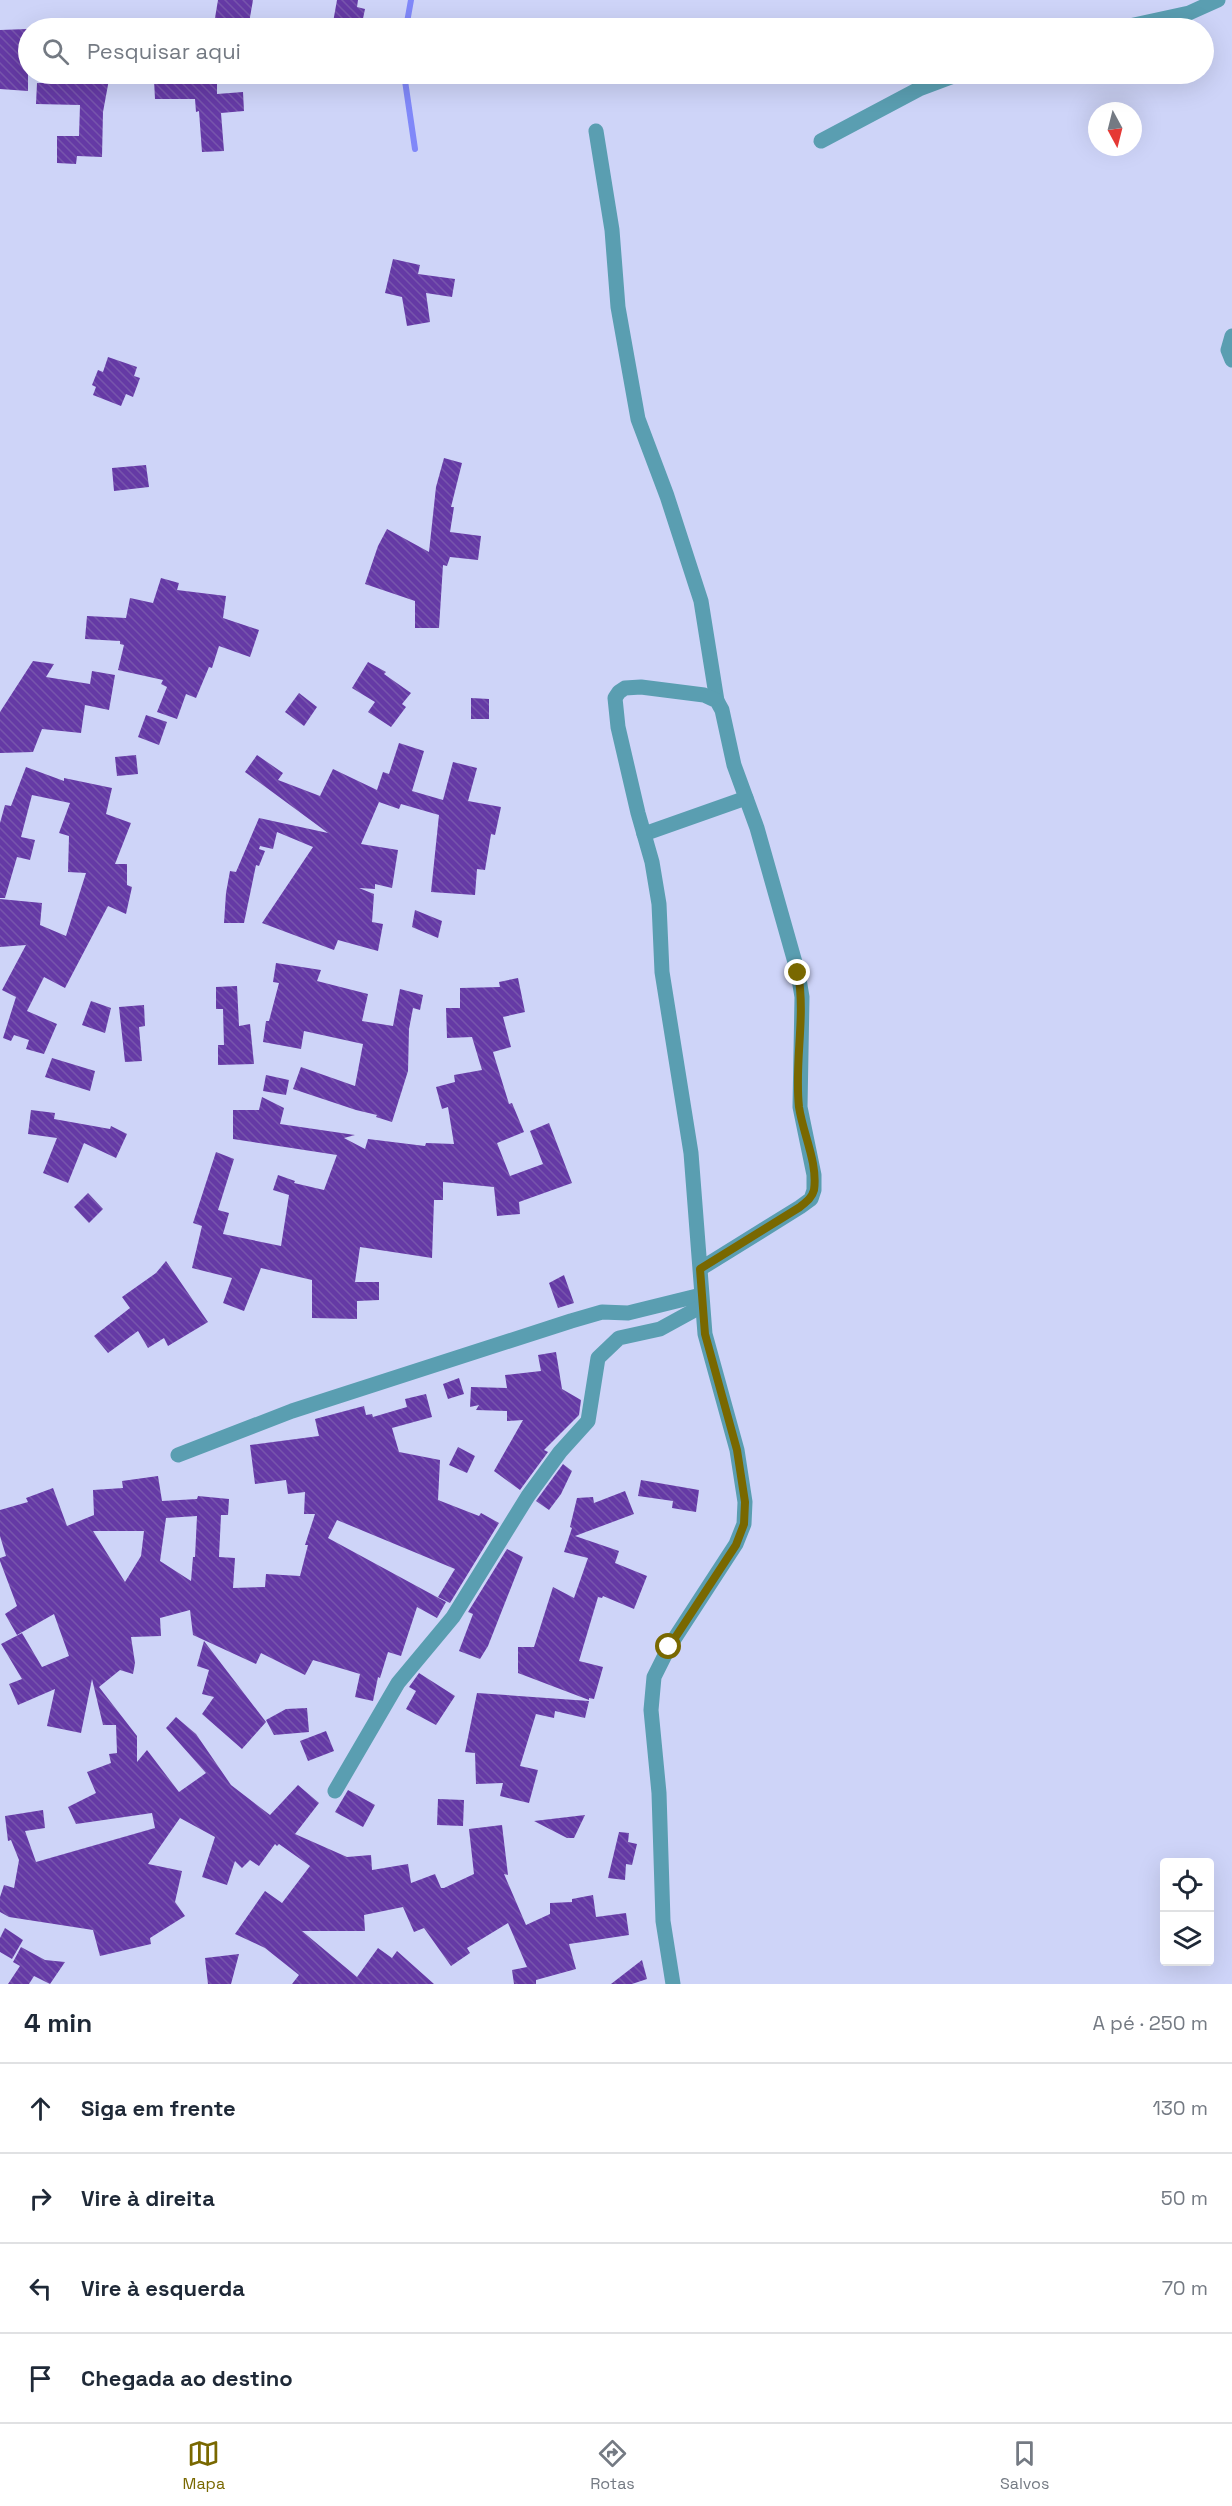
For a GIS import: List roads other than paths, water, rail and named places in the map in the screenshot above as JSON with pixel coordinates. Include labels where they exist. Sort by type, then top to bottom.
[{"type":"street","points":[[1165,18],[1188,13],[1218,0]]},
{"type":"street","points":[[821,141],[918,89],[932,84]]},
{"type":"street","points":[[596,131],[612,230],[618,307],[638,418],[667,496],[701,601],[717,702],[722,710],[734,765],[757,828],[798,973],[802,997],[800,1107],[814,1175],[814,1190],[811,1198],[800,1207],[700,1269]]},
{"type":"street","points":[[1232,336],[1228,350],[1232,360]]},
{"type":"street","points":[[673,1984],[663,1922],[659,1793],[651,1710],[654,1677],[669,1647],[736,1545],[744,1524],[745,1502],[737,1450],[705,1334],[691,1153],[662,972],[659,903],[652,862],[618,727],[615,698],[625,688],[641,687],[704,695],[717,702]]},
{"type":"street","points":[[644,834],[746,798]]},
{"type":"street","points":[[178,1455],[292,1411],[571,1321],[602,1312],[628,1313],[701,1300]]},
{"type":"street","points":[[335,1791],[398,1683],[453,1617],[528,1496],[560,1452],[588,1421],[598,1358],[619,1338],[660,1329],[701,1300]]},
{"type":"waterway","points":[[408,18],[411,0]]},
{"type":"waterway","points":[[405,84],[415,149]]}]
